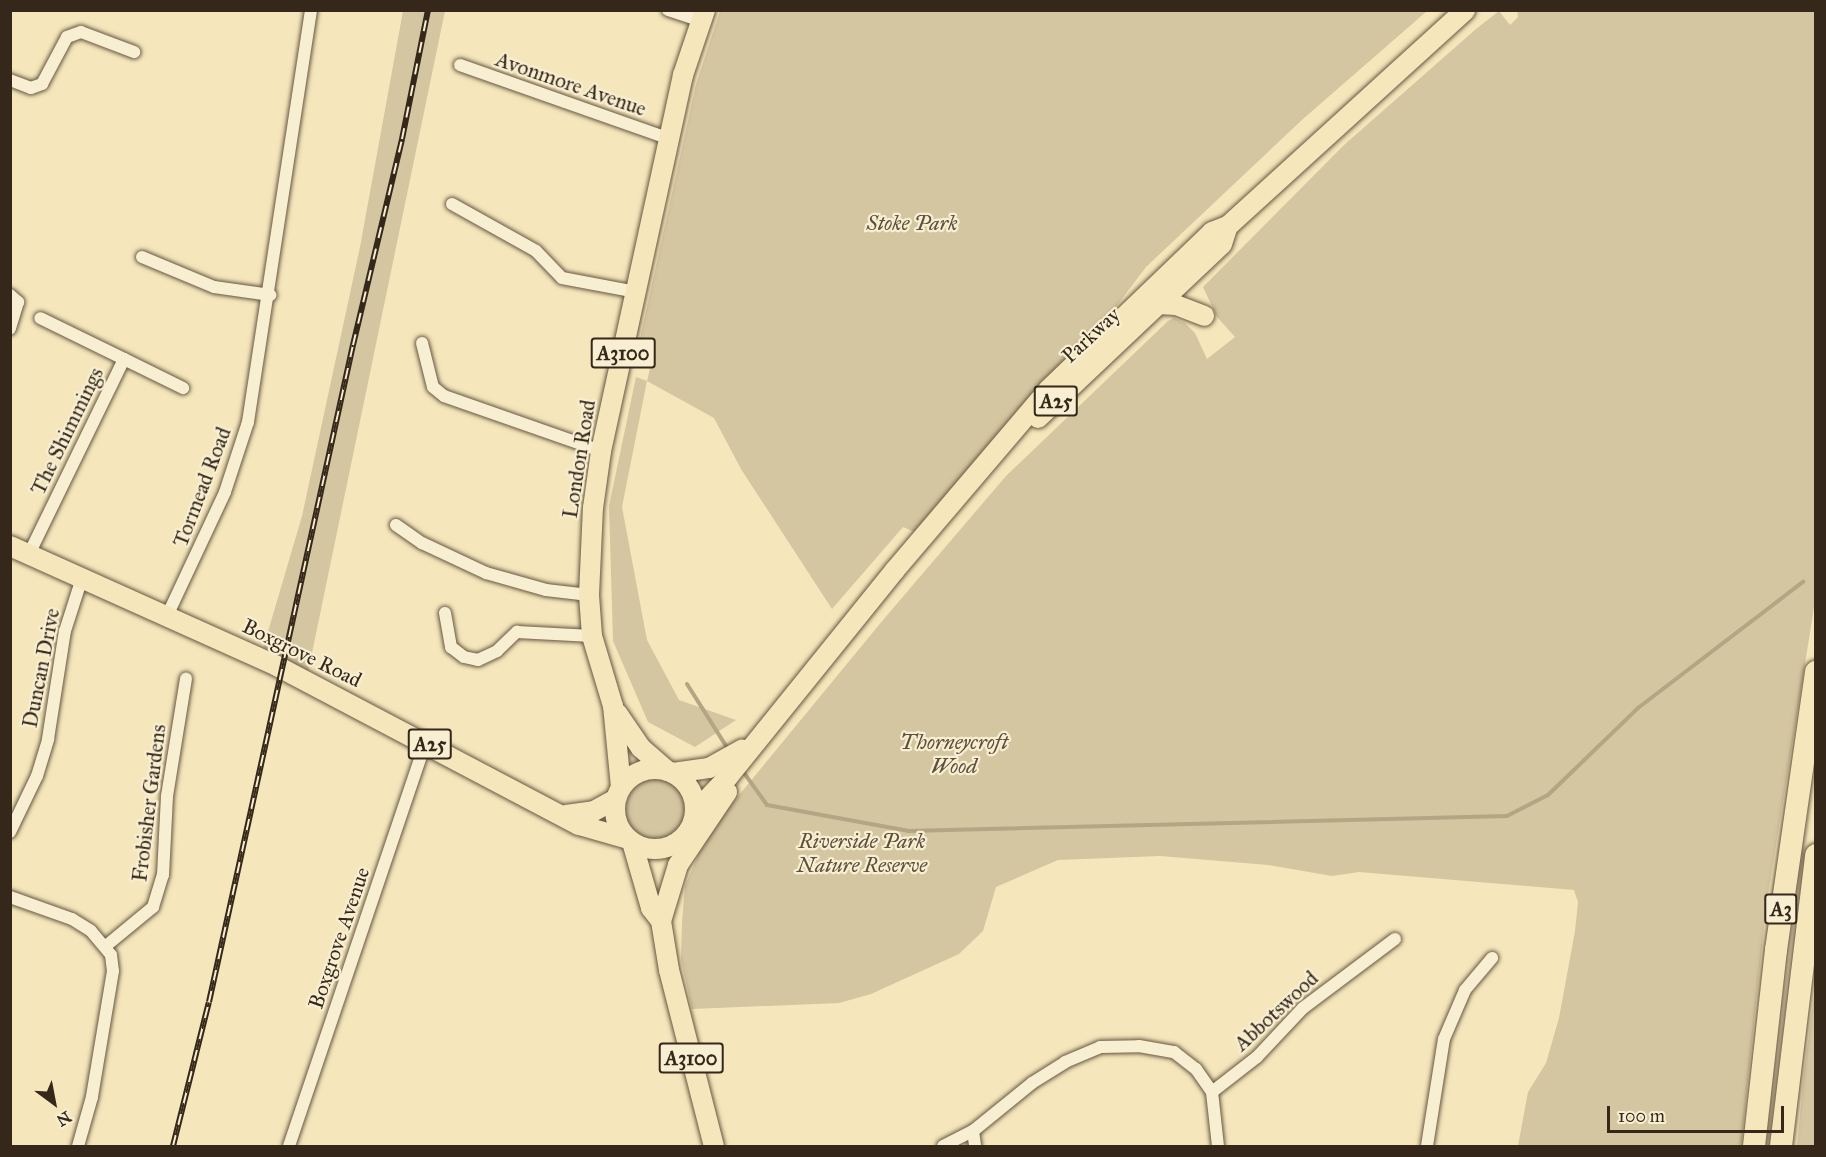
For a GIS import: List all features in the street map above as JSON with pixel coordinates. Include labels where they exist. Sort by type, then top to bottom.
[{"type":"highway","name":"A3","points":[[1754,1146],[1776,950],[1815,672]]},
{"type":"highway","name":"A3","points":[[1781,1146],[1815,855]]},
{"type":"main road","name":"Parkway","points":[[778,714],[1048,390],[1212,232],[1228,226],[1465,10]]},
{"type":"main road","name":"London Road","points":[[619,793],[613,706],[592,636],[589,595],[593,508],[601,451],[683,75],[703,16]]},
{"type":"main road","name":"Parkway","points":[[955,500],[1222,243],[1228,226]]},
{"type":"main road","points":[[1158,304],[1184,306],[1204,316]]},
{"type":"main road","name":"Boxgrove Road","points":[[20,550],[285,670],[566,815]]},
{"type":"main road","name":"London Road","points":[[613,706],[641,748],[670,772]]},
{"type":"main road","name":"A25","points":[[670,772],[709,768],[734,758],[778,714]]},
{"type":"main road","name":"A25","points":[[695,812],[728,777],[778,714]]},
{"type":"main road","name":"A3100","points":[[714,1146],[669,970],[661,921],[678,865],[778,714]]},
{"type":"main road","points":[[566,815],[594,812],[642,771],[670,772],[688,786],[695,812],[686,834],[663,848],[649,849],[630,841]]},
{"type":"main road","points":[[619,793],[618,825],[630,841],[651,908],[661,921]]},
{"type":"main road","name":"A25","points":[[566,815],[579,825],[630,841]]},
{"type":"main road","name":"A3100","points":[[678,865],[678,851],[686,834]]},
{"type":"street","name":"Tormead Road","points":[[167,616],[235,466],[248,422],[270,295],[311,10]]},
{"type":"street","points":[[668,10],[703,16]]},
{"type":"street","points":[[10,80],[31,88],[42,84],[66,37],[81,32],[134,52]]},
{"type":"street","name":"Avonmore Avenue","points":[[460,65],[670,139]]},
{"type":"street","points":[[452,204],[536,251],[562,278],[636,292]]},
{"type":"street","points":[[142,257],[214,287],[270,295]]},
{"type":"street","points":[[10,295],[18,302],[10,329]]},
{"type":"street","name":"The Shimmings","points":[[40,318],[183,388]]},
{"type":"street","points":[[422,343],[433,387],[444,396],[601,451]]},
{"type":"street","name":"The Shimmings","points":[[20,550],[124,359]]},
{"type":"street","points":[[396,525],[422,543],[486,573],[546,590],[589,595]]},
{"type":"street","name":"Duncan Drive","points":[[10,832],[37,776],[48,739],[65,631],[82,578]]},
{"type":"street","points":[[445,613],[451,647],[464,657],[478,660],[497,651],[517,632],[592,636]]},
{"type":"street","name":"Frobisher Gardens","points":[[107,945],[153,907],[163,875],[167,796],[186,680]]},
{"type":"street","name":"Boxgrove Avenue","points":[[289,1146],[426,742]]},
{"type":"street","points":[[10,897],[72,919],[107,945],[113,971],[92,1097],[78,1146]]},
{"type":"street","name":"Abbotswood","points":[[1212,1092],[1257,1057],[1303,1008],[1395,939]]},
{"type":"street","points":[[1427,1146],[1444,1039],[1465,990],[1492,958]]},
{"type":"street","points":[[943,1146],[973,1131],[1032,1083],[1100,1047],[1139,1046],[1174,1052],[1196,1069],[1212,1092],[1218,1146]]},
{"type":"street","points":[[973,1131],[975,1146]]},
{"type":"green space","points":[[1517,10],[1815,11],[1815,601],[1766,908],[1741,1146],[1518,1146],[1528,1092],[1546,1063],[1559,1018],[1575,931],[1578,902],[1574,890],[1359,872],[1332,876],[1268,865],[1160,856],[1058,860],[996,887],[983,931],[959,954],[871,994],[839,1003],[692,1009],[681,960],[682,921],[685,886],[700,851],[730,806],[883,620],[1006,476],[1168,321],[1174,318],[1185,323],[1195,333],[1207,359],[1235,337],[1217,317],[1203,287],[1344,145],[1499,11],[1510,25],[1518,17]]},
{"type":"green space","points":[[403,11],[445,11],[307,677],[262,652],[302,516],[360,247]]},
{"type":"green space","name":"Stoke Park","points":[[720,11],[1427,11],[1303,119],[1146,267],[1081,353],[917,533],[903,527],[832,609],[741,469],[714,418],[647,381],[655,348],[639,343],[696,84]]},
{"type":"green space","points":[[636,377],[647,381],[622,507],[647,640],[679,700],[736,720],[695,747],[648,722],[613,641],[609,506]]},
{"type":"green space","points":[[652,778],[664,778],[681,787],[688,798],[690,810],[688,822],[681,833],[664,842],[652,842],[640,837],[631,828],[626,816],[626,804],[631,792],[640,783]]},
{"type":"green space","points":[[1815,988],[1815,1146],[1797,1146],[1804,1074]]},
{"type":"waterway","points":[[742,770],[767,805],[908,831],[1507,816],[1548,795],[1638,708],[1803,582]]},
{"type":"waterway","points":[[687,684],[728,749]]},
{"type":"railway","points":[[173,1146],[209,1002],[353,345],[402,139],[428,10]]},
{"type":"park label","name":"Thorneycroft Wood","points":[[954,754]]},
{"type":"park label","name":"Riverside Park Nature Reserve","points":[[862,853]]}]
